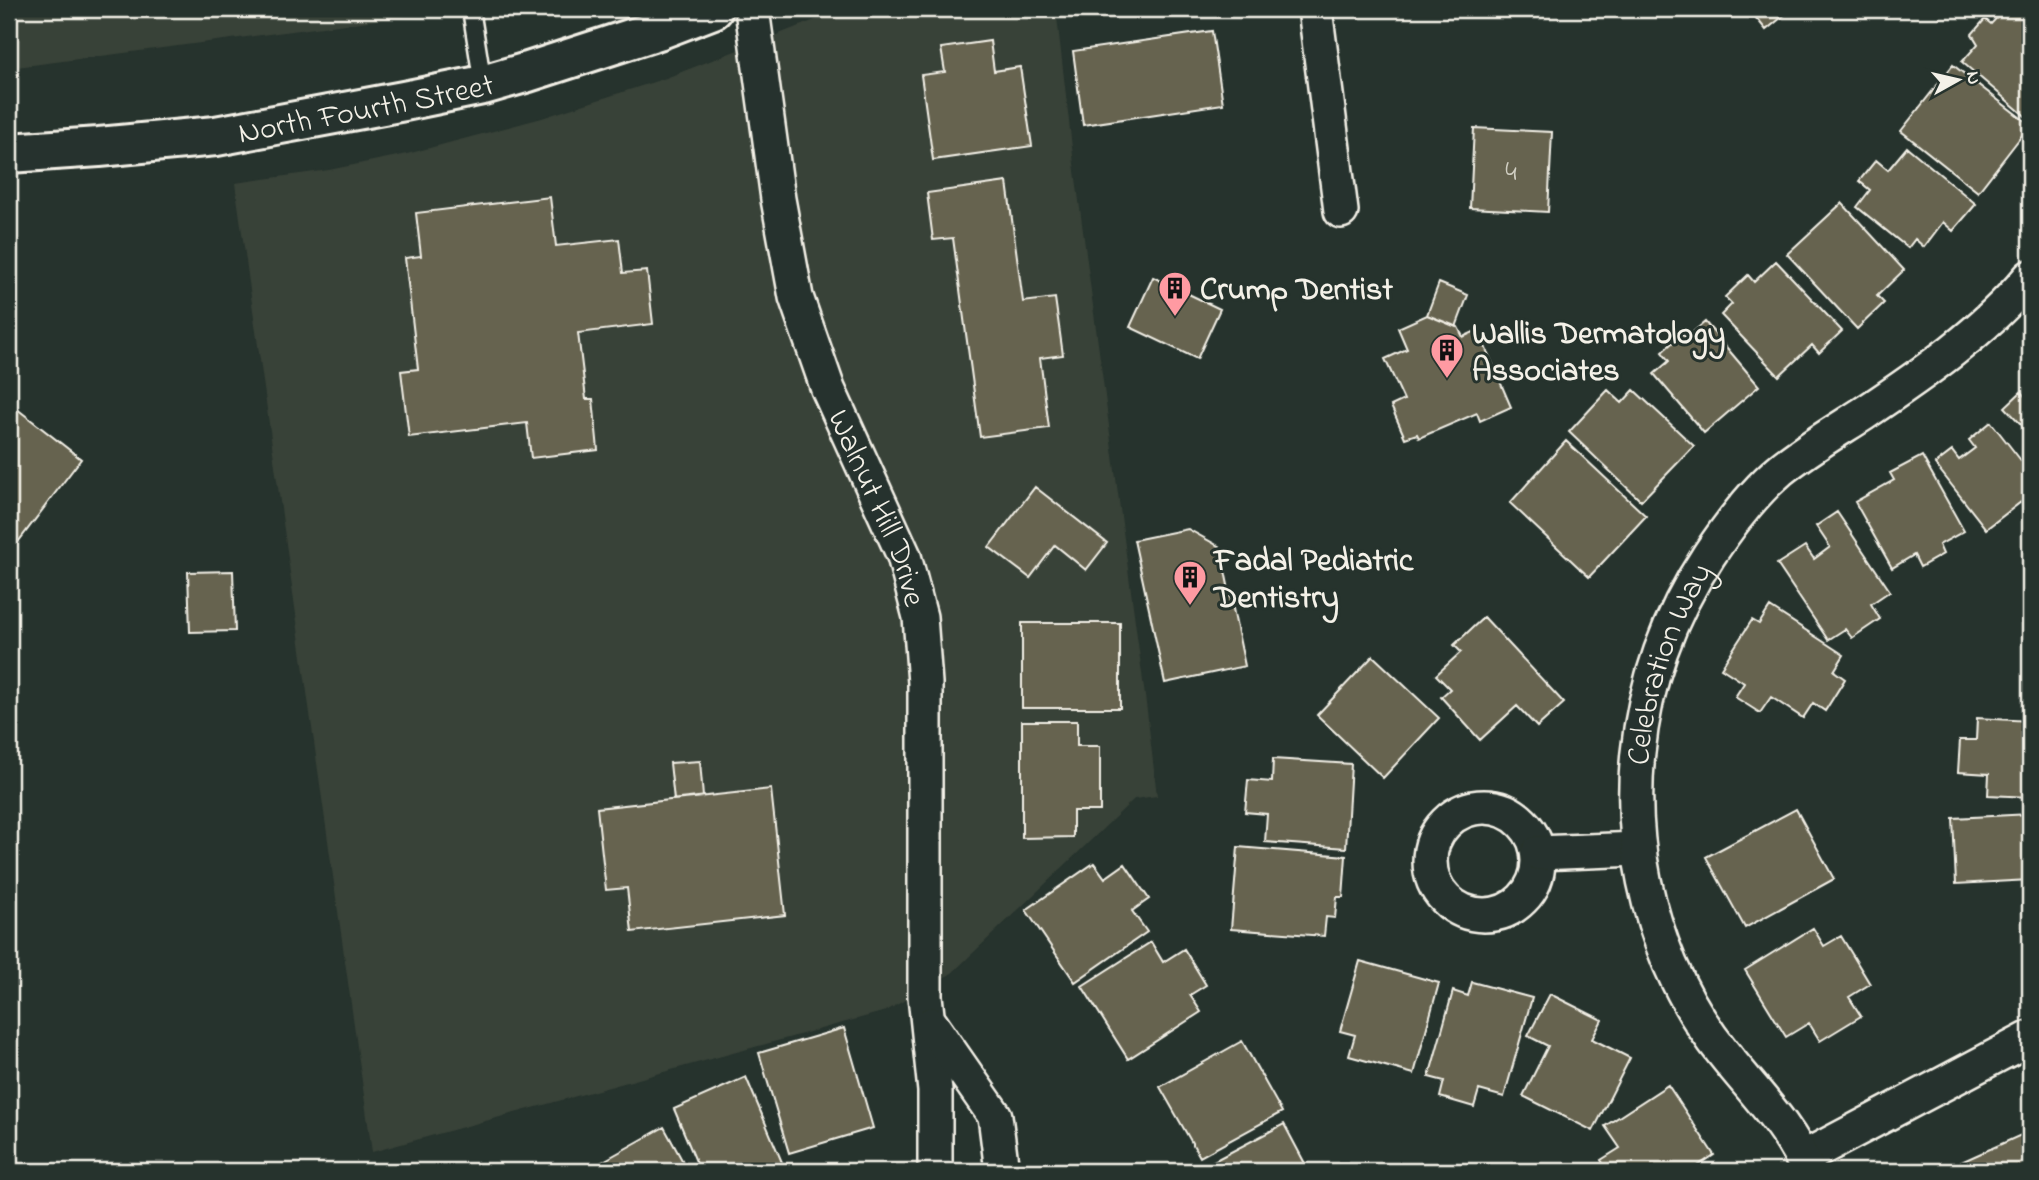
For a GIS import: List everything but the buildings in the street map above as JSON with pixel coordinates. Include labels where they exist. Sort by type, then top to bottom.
[{"type":"main road","name":"North Fourth Street","points":[[9,153],[229,134],[483,85],[601,49],[713,9]]},
{"type":"street","name":"Walnut Hill Drive","points":[[751,9],[778,199],[796,298],[828,389],[904,556],[920,617],[925,683],[926,1017],[936,1091],[935,1171]]},
{"type":"street","points":[[1315,9],[1342,211]]},
{"type":"street","name":"Celebration Way","points":[[2030,277],[1990,317],[1939,361],[1777,473],[1727,529],[1692,583],[1671,623],[1655,665],[1644,710],[1637,760],[1635,810],[1638,849],[1647,893],[1670,964],[1704,1028],[1776,1119],[1806,1165],[2030,1038]]},
{"type":"street","points":[[1538,853],[1638,849]]},
{"type":"street","points":[[926,1017],[995,1116],[1002,1171]]},
{"type":"lane","points":[[471,9],[483,85]]},
{"type":"shaded area","points":[[9,9],[461,9],[9,68]]},
{"type":"shaded area","points":[[843,9],[1056,9],[1157,796],[1134,799],[952,973],[886,1011],[372,1152],[235,183],[329,170],[407,154],[542,118],[666,78]]},
{"type":"place","name":"Crump Dentist","points":[[1175,318]]},
{"type":"place","name":"Wallis Dermatology Associates","points":[[1447,380]]},
{"type":"place","name":"Fadal Pediatric Dentistry","points":[[1190,607]]}]
